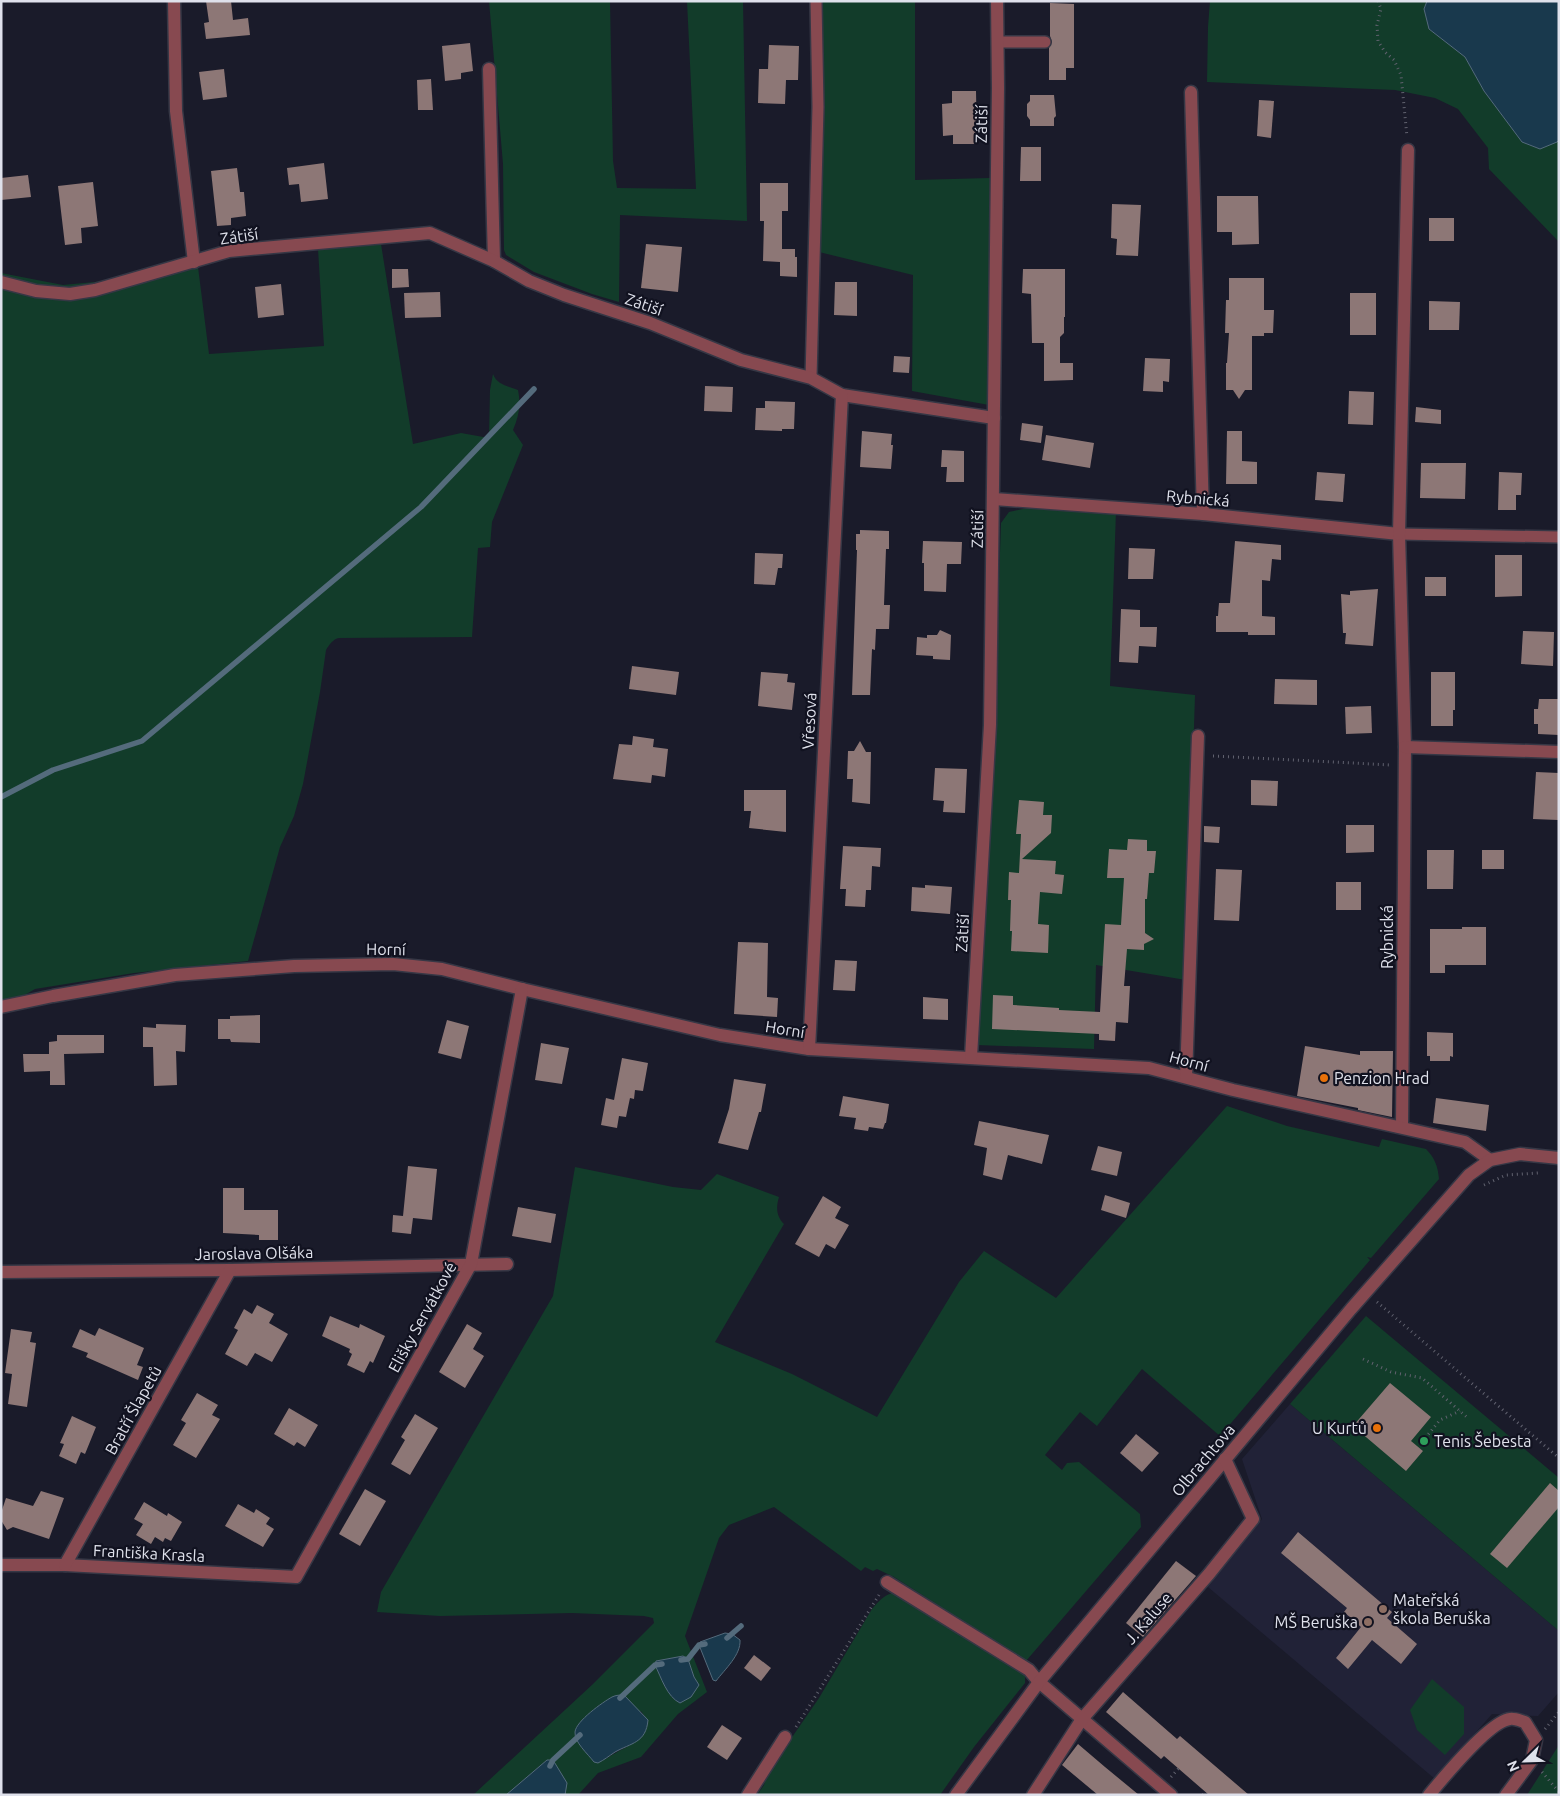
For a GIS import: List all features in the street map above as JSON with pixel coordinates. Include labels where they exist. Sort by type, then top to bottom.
[{"type":"street","points":[[174,1],[176,111],[194,262]]},
{"type":"street","name":"Zátiší","points":[[970,1057],[990,725],[994,499],[997,1]]},
{"type":"street","points":[[488,68],[494,261]]},
{"type":"street","points":[[1191,92],[1203,514]]},
{"type":"street","name":"Rybnická","points":[[1402,1127],[1405,747],[1399,534],[1408,150]]},
{"type":"street","name":"Zátiší","points":[[1,282],[36,291],[70,294],[95,290],[229,252],[430,233],[494,261],[530,282],[650,323],[742,360],[811,378],[842,395]]},
{"type":"street","points":[[842,395],[994,418]]},
{"type":"street","name":"Vřesová","points":[[809,1049],[842,395]]},
{"type":"street","name":"Rybnická","points":[[994,499],[1203,514],[1399,534]]},
{"type":"street","points":[[1186,1077],[1198,736]]},
{"type":"street","points":[[1405,747],[1559,752]]},
{"type":"street","name":"Horní","points":[[1,1007],[175,975],[294,966],[393,964],[442,969],[720,1035],[809,1049],[1149,1068],[1233,1090],[1465,1142],[1490,1160]]},
{"type":"street","name":"Elišky Servátkové","points":[[296,1578],[471,1264],[522,989]]},
{"type":"street","points":[[1490,1160],[1520,1154],[1559,1158]]},
{"type":"street","name":"Olbrachtova","points":[[956,1795],[1039,1682],[1351,1309],[1469,1175],[1490,1160]]},
{"type":"street","name":"Jaroslava Olšáka","points":[[1,1272],[230,1270],[506,1264]]},
{"type":"street","name":"Bratří Šlapetů","points":[[65,1565],[230,1270]]},
{"type":"street","name":"J. Kaluse","points":[[1033,1795],[1082,1719],[1209,1574],[1253,1520],[1225,1459]]},
{"type":"street","name":"Františka Krasla","points":[[1,1565],[65,1565],[296,1578]]},
{"type":"street","points":[[887,1582],[1029,1670],[1039,1682],[1172,1795]]},
{"type":"street","points":[[1429,1795],[1488,1730],[1510,1719],[1525,1722],[1536,1740],[1532,1760],[1506,1795]]},
{"type":"street","points":[[748,1795],[785,1738]]},
{"type":"lane","points":[[811,378],[817,116],[816,1]]},
{"type":"lane","points":[[998,42],[1045,42]]},
{"type":"lane","points":[[1399,534],[1559,538]]},
{"type":"path","points":[[1378,1],[1381,9],[1376,24],[1378,41],[1385,52],[1394,60],[1401,75],[1408,150]]},
{"type":"path","points":[[1198,756],[1404,765]]},
{"type":"path","points":[[1375,1300],[1559,1458]]},
{"type":"path","points":[[1363,1359],[1391,1372],[1422,1378],[1469,1418]]},
{"type":"path","points":[[1422,1442],[1440,1420],[1460,1411]]},
{"type":"path","points":[[785,1738],[796,1728],[887,1582]]},
{"type":"path","points":[[1532,1760],[1559,1792]]},
{"type":"shaded area","points":[[1427,1],[1559,1],[1559,140],[1557,142],[1540,149],[1522,142],[1484,91],[1465,57],[1429,29],[1424,9]]},
{"type":"shaded area","name":"Mateřská škola Beruška","points":[[1290,1404],[1559,1631],[1559,1692],[1538,1716],[1492,1714],[1435,1779],[1208,1587],[1262,1519],[1242,1459]]},
{"type":"shaded area","points":[[725,1633],[732,1634],[740,1640],[740,1646],[732,1662],[716,1681],[713,1680],[699,1645],[700,1642]]},
{"type":"shaded area","points":[[683,1656],[688,1659],[699,1685],[691,1697],[680,1703],[668,1692],[655,1665],[656,1661]]},
{"type":"shaded area","points":[[624,1695],[648,1720],[647,1728],[637,1741],[598,1763],[594,1762],[582,1748],[575,1736],[575,1732],[590,1712],[614,1696]]},
{"type":"shaded area","points":[[547,1760],[553,1760],[567,1783],[565,1795],[506,1795]]},
{"type":"green space","points":[[489,1],[610,1],[613,161],[617,188],[696,189],[687,1],[743,1],[747,221],[620,215],[619,302],[534,272],[506,255],[504,250],[503,164]]},
{"type":"green space","points":[[822,1],[915,1],[915,180],[990,178],[989,405],[912,391],[913,275],[819,252]]},
{"type":"green space","points":[[1210,1],[1427,1],[1424,9],[1429,29],[1465,57],[1484,91],[1522,142],[1540,149],[1559,140],[1559,242],[1489,169],[1488,148],[1458,109],[1435,98],[1395,90],[1207,82]]},
{"type":"green space","points":[[381,244],[413,444],[461,433],[489,438],[490,390],[493,374],[500,383],[518,390],[519,410],[513,430],[523,445],[492,522],[490,547],[478,548],[472,637],[339,638],[328,646],[303,784],[294,816],[280,847],[248,961],[134,973],[35,989],[1,1009],[1,273],[63,285],[115,280],[197,259],[209,354],[324,346],[318,249],[327,246]]},
{"type":"green space","points":[[1031,507],[1116,511],[1110,686],[1195,695],[1186,980],[1096,965],[1094,1049],[976,1045],[994,729],[1001,523],[1009,512]]},
{"type":"green space","points":[[1227,1106],[1287,1126],[1379,1147],[1382,1139],[1426,1149],[1434,1159],[1437,1167],[1439,1179],[1371,1258],[1367,1257],[1370,1260],[1220,1436],[1142,1369],[1097,1426],[1080,1412],[1045,1455],[1062,1470],[1067,1463],[1079,1462],[1140,1514],[1141,1527],[1026,1661],[894,1577],[877,1569],[873,1571],[865,1567],[861,1571],[774,1507],[729,1525],[719,1538],[685,1636],[707,1692],[678,1714],[641,1757],[598,1773],[578,1795],[565,1795],[566,1793],[547,1760],[506,1795],[473,1795],[593,1684],[654,1623],[653,1618],[644,1616],[572,1613],[440,1616],[377,1612],[381,1592],[553,1296],[575,1167],[673,1187],[701,1190],[717,1174],[779,1197],[777,1211],[779,1218],[784,1224],[715,1342],[792,1374],[877,1417],[959,1282],[984,1251],[1056,1298]],"holes":[[[683,1656],[688,1659],[699,1685],[680,1703],[675,1700],[668,1690],[656,1661]],[[641,1711],[647,1720],[646,1728],[642,1734],[632,1744],[606,1759]]]},
{"type":"green space","name":"Tenis Šebesta","points":[[1366,1316],[1559,1478],[1559,1631],[1290,1404]]},
{"type":"green space","points":[[892,1593],[899,1595],[1025,1674],[1025,1683],[974,1747],[940,1795],[757,1795],[764,1785],[768,1772],[819,1698],[872,1609],[883,1598]]},
{"type":"green space","points":[[1432,1679],[1464,1707],[1464,1734],[1445,1755],[1417,1730],[1410,1710]]},
{"type":"green space","points":[[1559,1745],[1559,1795],[1527,1795]]},
{"type":"building","points":[[206,1],[231,1],[233,20],[248,18],[250,35],[206,39],[204,23],[209,22]]},
{"type":"building","points":[[1050,3],[1074,4],[1074,68],[1066,68],[1066,80],[1049,80],[1049,48],[1052,42],[1050,36]]},
{"type":"building","points":[[470,43],[473,71],[461,73],[461,79],[445,81],[442,46]]},
{"type":"building","points":[[769,45],[799,46],[798,80],[786,80],[785,104],[758,103],[759,69],[768,69]]},
{"type":"building","points":[[224,69],[227,97],[203,100],[199,72]]},
{"type":"building","points":[[431,79],[433,110],[418,110],[417,80]]},
{"type":"building","points":[[952,91],[976,91],[977,144],[953,144],[953,135],[943,136],[942,104],[952,103]]},
{"type":"building","points":[[1030,95],[1054,95],[1056,116],[1054,118],[1054,126],[1030,126],[1030,120],[1027,116],[1027,104],[1030,101]]},
{"type":"building","points":[[1259,100],[1274,101],[1271,138],[1257,136]]},
{"type":"building","points":[[1021,147],[1041,147],[1041,181],[1020,181]]},
{"type":"building","points":[[324,163],[328,199],[301,202],[299,184],[289,185],[287,168]]},
{"type":"building","points":[[237,168],[240,192],[244,192],[246,216],[231,218],[231,225],[217,226],[211,171]]},
{"type":"building","points":[[28,175],[31,197],[1,200],[1,178]]},
{"type":"building","points":[[93,182],[98,226],[81,228],[82,243],[65,245],[58,186]]},
{"type":"building","points":[[760,183],[788,183],[788,211],[782,211],[782,249],[795,249],[797,277],[780,276],[780,262],[763,261],[764,221],[760,221]]},
{"type":"building","points":[[1217,196],[1258,196],[1259,244],[1232,245],[1232,232],[1217,232]]},
{"type":"building","points":[[1112,204],[1141,205],[1138,256],[1116,255],[1117,239],[1111,238]]},
{"type":"building","points":[[1429,218],[1454,218],[1454,241],[1429,241]]},
{"type":"building","points":[[646,244],[682,247],[678,292],[641,288]]},
{"type":"building","points":[[392,269],[408,269],[409,287],[392,288]]},
{"type":"building","points":[[1023,269],[1065,269],[1065,317],[1064,333],[1060,337],[1060,363],[1073,363],[1073,380],[1044,381],[1044,343],[1032,343],[1031,294],[1022,293]]},
{"type":"building","points":[[1229,278],[1264,278],[1264,310],[1274,310],[1273,333],[1264,333],[1264,336],[1252,336],[1252,390],[1245,390],[1239,399],[1233,390],[1226,390],[1229,333],[1225,333],[1226,300],[1229,300]]},
{"type":"building","points":[[835,282],[857,282],[857,316],[834,315]]},
{"type":"building","points":[[281,284],[284,315],[258,318],[255,287]]},
{"type":"building","points":[[440,292],[441,317],[405,318],[404,293]]},
{"type":"building","points":[[1350,293],[1376,293],[1376,335],[1350,335]]},
{"type":"building","points":[[1429,301],[1460,302],[1459,330],[1429,330]]},
{"type":"building","points":[[894,356],[910,357],[909,373],[893,372]]},
{"type":"building","points":[[1145,358],[1170,359],[1169,382],[1163,381],[1163,392],[1143,391]]},
{"type":"building","points":[[705,386],[733,387],[732,412],[704,411]]},
{"type":"building","points":[[1349,391],[1374,392],[1373,425],[1348,424]]},
{"type":"building","points":[[765,401],[795,402],[794,429],[782,429],[782,431],[755,430],[756,408],[765,408]]},
{"type":"building","points":[[1416,407],[1441,410],[1441,424],[1415,422]]},
{"type":"building","points":[[1022,423],[1043,426],[1041,443],[1020,440]]},
{"type":"building","points":[[862,431],[892,434],[891,469],[860,467]]},
{"type":"building","points":[[1227,431],[1242,431],[1242,461],[1257,462],[1257,484],[1226,484]]},
{"type":"building","points":[[1046,435],[1094,443],[1090,468],[1042,460]]},
{"type":"building","points":[[942,450],[964,451],[964,482],[946,482],[947,467],[941,467]]},
{"type":"building","points":[[1421,463],[1466,463],[1465,499],[1420,498]]},
{"type":"building","points":[[1317,472],[1345,474],[1343,502],[1315,500]]},
{"type":"building","points":[[1499,472],[1522,473],[1521,495],[1516,495],[1516,510],[1498,510]]},
{"type":"building","points":[[860,530],[889,531],[889,549],[886,549],[884,605],[890,605],[889,629],[876,629],[875,650],[872,649],[870,695],[852,695],[856,534],[860,534]]},
{"type":"building","points":[[923,541],[962,542],[961,564],[947,564],[946,592],[924,591]]},
{"type":"building","points":[[1235,541],[1281,545],[1281,560],[1272,559],[1270,581],[1262,580],[1262,616],[1275,617],[1275,635],[1248,635],[1248,632],[1216,632],[1216,616],[1218,616],[1219,603],[1230,603]]},
{"type":"building","points":[[1129,548],[1155,549],[1153,579],[1128,579]]},
{"type":"building","points":[[755,553],[783,554],[782,568],[778,568],[775,585],[754,584]]},
{"type":"building","points":[[1495,555],[1522,555],[1522,596],[1495,597]]},
{"type":"building","points":[[1425,577],[1446,577],[1446,596],[1425,596]]},
{"type":"building","points":[[1378,589],[1373,646],[1345,644],[1346,633],[1343,633],[1341,594],[1350,595],[1350,591]]},
{"type":"building","points":[[1121,609],[1140,610],[1140,627],[1157,627],[1156,647],[1139,646],[1138,663],[1119,662]]},
{"type":"building","points":[[940,630],[951,635],[950,660],[916,655],[917,637],[927,638],[927,635],[937,635]]},
{"type":"building","points":[[1523,631],[1554,632],[1553,666],[1521,664]]},
{"type":"building","points":[[632,666],[679,672],[676,695],[629,689]]},
{"type":"building","points":[[761,672],[788,674],[787,682],[795,683],[792,710],[758,706]]},
{"type":"building","points":[[1431,672],[1455,672],[1453,726],[1431,726]]},
{"type":"building","points":[[1275,679],[1317,680],[1317,705],[1274,704]]},
{"type":"building","points":[[1539,699],[1559,699],[1559,735],[1538,734],[1538,724],[1534,724],[1534,709],[1538,709]]},
{"type":"building","points":[[1371,706],[1372,733],[1346,734],[1345,707]]},
{"type":"building","points":[[633,736],[654,739],[653,747],[668,749],[665,777],[652,775],[651,783],[613,779],[619,744],[632,745]]},
{"type":"building","points":[[860,741],[866,752],[871,752],[870,804],[852,802],[853,779],[847,779],[848,751],[854,751]]},
{"type":"building","points":[[935,768],[967,769],[965,813],[943,812],[944,801],[933,800]]},
{"type":"building","points":[[1536,772],[1559,773],[1558,820],[1533,819]]},
{"type":"building","points":[[1251,780],[1278,781],[1277,806],[1251,805]]},
{"type":"building","points":[[744,790],[786,790],[786,832],[749,828],[751,811],[744,811]]},
{"type":"building","points":[[1019,800],[1044,802],[1043,815],[1052,815],[1051,833],[1022,859],[1056,861],[1055,874],[1064,875],[1062,894],[1040,892],[1038,924],[1049,925],[1048,953],[1011,951],[1011,900],[1008,900],[1009,872],[1019,873],[1021,834],[1016,834]]},
{"type":"building","points":[[1346,825],[1374,825],[1374,852],[1346,853]]},
{"type":"building","points":[[1204,826],[1220,827],[1219,843],[1204,842]]},
{"type":"building","points":[[1128,839],[1147,840],[1147,851],[1156,851],[1154,873],[1149,873],[1147,899],[1145,899],[1145,933],[1154,939],[1144,944],[1144,950],[1127,949],[1124,986],[1130,986],[1128,1023],[1116,1022],[1115,1041],[1099,1040],[1099,1034],[992,1029],[993,995],[1013,996],[1013,1005],[1100,1012],[1105,924],[1121,925],[1124,878],[1107,878],[1109,849],[1127,850]]},
{"type":"building","points":[[843,846],[881,848],[880,867],[872,866],[871,890],[866,890],[865,907],[845,906],[846,889],[840,889]]},
{"type":"building","points":[[1427,850],[1454,850],[1453,889],[1427,889]]},
{"type":"building","points":[[1482,850],[1504,850],[1504,869],[1482,869]]},
{"type":"building","points":[[1216,869],[1242,870],[1239,921],[1214,920]]},
{"type":"building","points":[[1336,882],[1361,882],[1361,910],[1336,910]]},
{"type":"building","points":[[925,885],[952,887],[950,914],[911,911],[912,887],[925,888]]},
{"type":"building","points":[[1462,927],[1486,927],[1486,965],[1445,965],[1445,973],[1430,973],[1430,929],[1462,929]]},
{"type":"building","points":[[738,942],[768,943],[767,997],[778,998],[777,1017],[734,1014]]},
{"type":"building","points":[[835,960],[857,961],[855,991],[833,990]]},
{"type":"building","points":[[923,997],[948,999],[948,1020],[923,1019]]},
{"type":"building","points":[[260,1015],[260,1043],[231,1042],[230,1039],[218,1039],[218,1019],[230,1019],[230,1016]]},
{"type":"building","points":[[447,1020],[469,1026],[461,1059],[438,1053]]},
{"type":"building","points":[[156,1024],[186,1025],[185,1052],[176,1051],[177,1085],[154,1086],[153,1047],[143,1047],[143,1027],[156,1028]]},
{"type":"building","points":[[1427,1032],[1453,1033],[1453,1057],[1450,1056],[1450,1061],[1430,1061],[1430,1056],[1427,1056]]},
{"type":"building","points":[[57,1035],[104,1035],[104,1053],[64,1054],[65,1085],[50,1085],[50,1071],[24,1072],[23,1054],[49,1054],[49,1042],[57,1041]]},
{"type":"building","points":[[541,1043],[569,1048],[562,1084],[535,1080]]},
{"type":"building","points":[[1305,1046],[1360,1055],[1360,1051],[1393,1051],[1392,1117],[1297,1096]]},
{"type":"building","points":[[622,1058],[648,1063],[643,1091],[635,1090],[634,1099],[630,1098],[626,1117],[619,1116],[617,1128],[601,1125],[606,1098],[614,1100]]},
{"type":"building","points":[[734,1079],[766,1084],[761,1112],[759,1112],[748,1150],[718,1143],[729,1109]]},
{"type":"building","points":[[843,1096],[889,1104],[886,1123],[883,1129],[869,1127],[868,1131],[854,1129],[856,1118],[839,1116]]},
{"type":"building","points":[[1436,1098],[1489,1105],[1486,1131],[1433,1123]]},
{"type":"building","points":[[979,1121],[1049,1135],[1042,1164],[1008,1155],[1002,1180],[983,1175],[987,1148],[974,1145]]},
{"type":"building","points":[[1098,1146],[1122,1152],[1117,1176],[1091,1170]]},
{"type":"building","points":[[408,1166],[437,1169],[432,1220],[413,1218],[411,1234],[392,1232],[393,1215],[403,1216]]},
{"type":"building","points":[[223,1188],[244,1188],[244,1210],[278,1210],[278,1240],[259,1240],[259,1235],[223,1233]]},
{"type":"building","points":[[1105,1195],[1130,1203],[1126,1218],[1101,1210]]},
{"type":"building","points":[[823,1196],[841,1207],[835,1218],[849,1225],[835,1249],[826,1244],[819,1257],[795,1244]]},
{"type":"building","points":[[518,1207],[556,1214],[551,1243],[512,1236]]},
{"type":"building","points":[[257,1305],[274,1314],[269,1323],[288,1334],[272,1362],[255,1353],[247,1366],[225,1354],[238,1330],[234,1328],[244,1309],[252,1314]]},
{"type":"building","points":[[330,1316],[359,1328],[360,1324],[385,1336],[373,1363],[370,1361],[364,1373],[347,1365],[352,1354],[349,1352],[350,1349],[322,1336]]},
{"type":"building","points":[[467,1324],[482,1333],[473,1349],[484,1356],[465,1388],[439,1372]]},
{"type":"building","points":[[99,1328],[144,1348],[137,1365],[143,1367],[138,1380],[86,1357],[88,1353],[72,1347],[80,1329],[95,1336]]},
{"type":"building","points":[[11,1329],[32,1332],[30,1342],[36,1343],[27,1407],[8,1404],[12,1374],[5,1373]]},
{"type":"building","name":"U Kurtů","points":[[1390,1383],[1431,1417],[1411,1441],[1423,1451],[1406,1471],[1353,1426]]},
{"type":"building","points":[[197,1393],[218,1405],[212,1415],[220,1419],[196,1458],[173,1445],[186,1423],[181,1420]]},
{"type":"building","points":[[289,1408],[318,1425],[305,1447],[297,1442],[294,1446],[274,1434]]},
{"type":"building","points":[[415,1414],[438,1428],[410,1475],[391,1464],[405,1440],[401,1437]]},
{"type":"building","points":[[72,1416],[96,1427],[85,1454],[81,1452],[76,1464],[59,1456],[64,1444],[60,1443]]},
{"type":"building","points":[[1136,1434],[1159,1453],[1142,1472],[1120,1453]]},
{"type":"building","points":[[1550,1483],[1559,1491],[1559,1507],[1507,1568],[1490,1554]]},
{"type":"building","points":[[365,1489],[386,1501],[360,1546],[339,1534]]},
{"type":"building","points":[[41,1491],[64,1498],[49,1539],[13,1527],[7,1530],[1,1520],[1,1513],[6,1498],[33,1506]]},
{"type":"building","points":[[144,1502],[167,1516],[168,1513],[182,1522],[171,1541],[165,1538],[163,1542],[155,1537],[151,1544],[136,1535],[143,1524],[134,1519]]},
{"type":"building","points":[[238,1504],[254,1513],[256,1509],[270,1518],[266,1524],[274,1529],[263,1547],[225,1526]]},
{"type":"building","points":[[1298,1532],[1392,1612],[1387,1618],[1417,1644],[1401,1664],[1372,1640],[1348,1669],[1336,1658],[1361,1627],[1344,1612],[1347,1608],[1281,1553]]},
{"type":"building","points":[[1176,1561],[1196,1576],[1143,1637],[1126,1623]]},
{"type":"building","points":[[754,1655],[771,1668],[761,1681],[744,1668]]},
{"type":"building","points":[[1123,1692],[1177,1739],[1180,1736],[1249,1795],[1209,1795],[1164,1756],[1161,1759],[1106,1712]]},
{"type":"building","points":[[722,1725],[742,1738],[727,1760],[707,1747]]},
{"type":"building","points":[[1078,1744],[1139,1795],[1098,1795],[1062,1765]]},
{"type":"waterway","points":[[1,797],[53,770],[142,741],[421,507],[534,389]]},
{"type":"waterway","points":[[727,1638],[741,1626]]},
{"type":"waterway","points":[[681,1660],[688,1659],[699,1645],[705,1644]]},
{"type":"waterway","points":[[620,1698],[655,1665],[662,1664]]},
{"type":"waterway","points":[[550,1766],[553,1760],[580,1735]]},
{"type":"place","name":"Penzion Hrad","points":[[1324,1078]]},
{"type":"place","name":"U Kurtů","points":[[1377,1428]]},
{"type":"place","name":"Tenis Šebesta","points":[[1424,1441]]},
{"type":"place","name":"Mateřská škola Beruška","points":[[1383,1609]]},
{"type":"place","name":"MŠ Beruška","points":[[1368,1622]]}]
